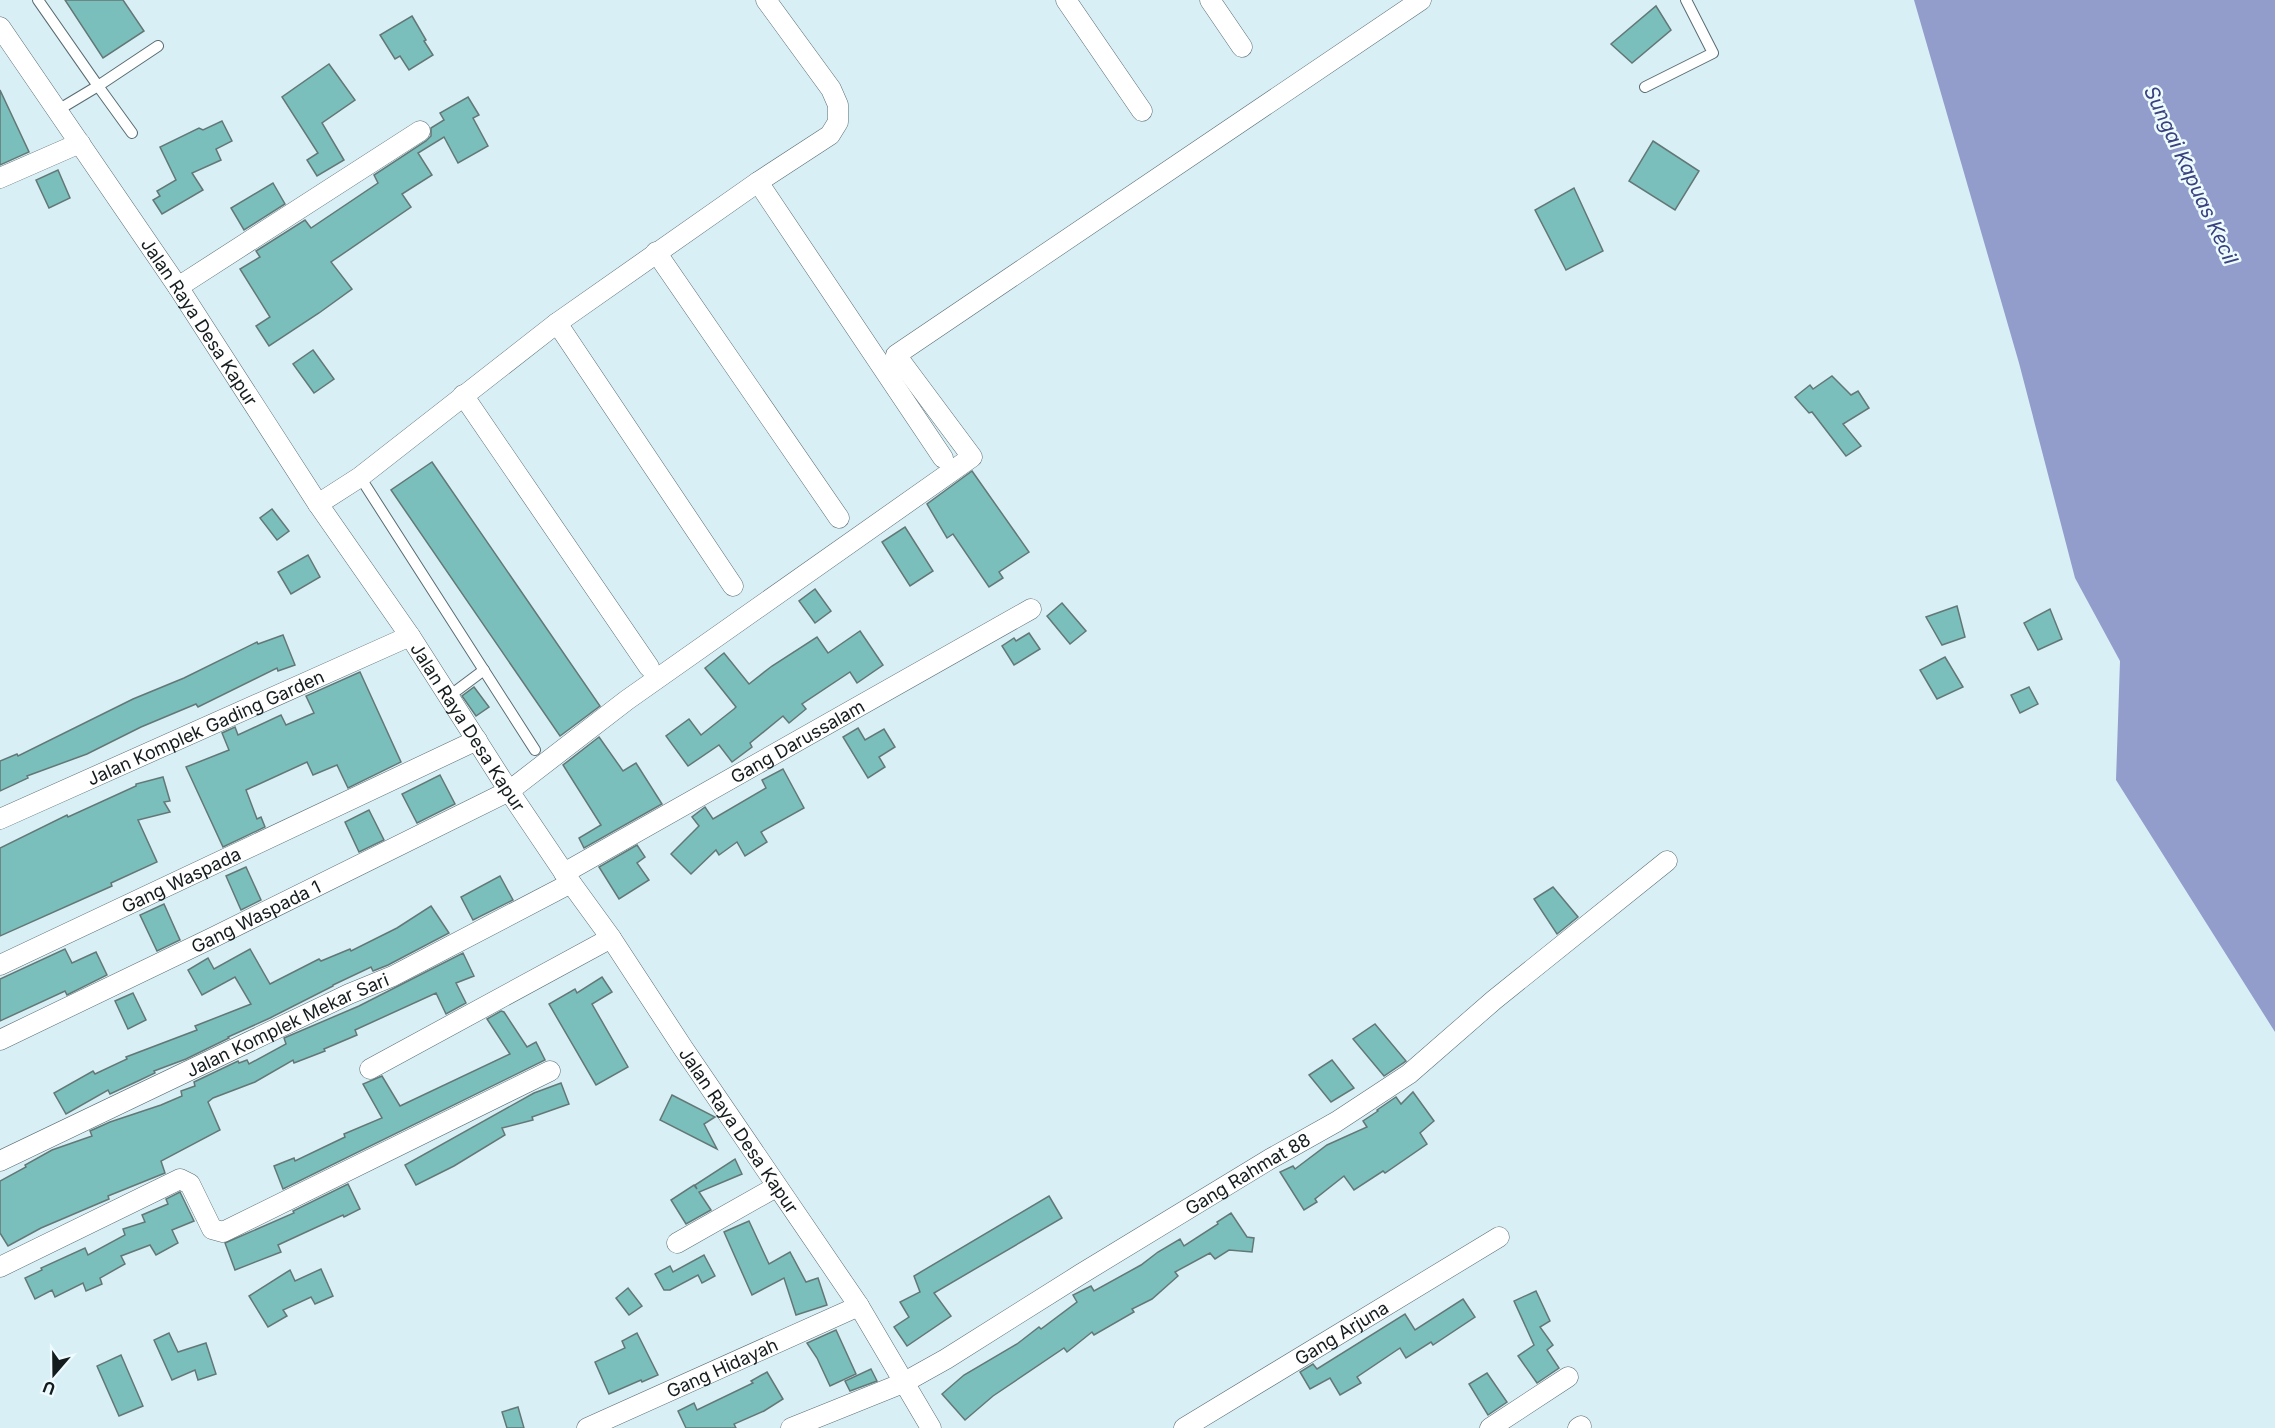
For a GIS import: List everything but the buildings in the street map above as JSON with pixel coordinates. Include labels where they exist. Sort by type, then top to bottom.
[{"type":"street","points":[[318,504],[360,477],[557,323],[656,252],[830,135],[838,122],[838,105],[831,89],[766,0]]},
{"type":"street","points":[[1066,0],[1142,111]]},
{"type":"street","points":[[1210,0],[1242,47]]},
{"type":"street","name":"Gang Waspada 1","points":[[0,1040],[509,792],[627,700],[972,457],[897,354],[1421,0]]},
{"type":"street","name":"Jalan Raya Desa Kapur","points":[[0,27],[177,287],[318,504],[410,636],[509,792],[612,938],[776,1186],[859,1306],[931,1428]]},
{"type":"street","points":[[177,287],[420,131]]},
{"type":"street","points":[[0,178],[80,143]]},
{"type":"street","points":[[758,182],[943,458]]},
{"type":"street","points":[[656,252],[838,518]]},
{"type":"street","points":[[557,323],[733,586]]},
{"type":"street","points":[[463,395],[650,667]]},
{"type":"street","name":"Gang Darussalam","points":[[568,878],[1031,609]]},
{"type":"street","name":"Jalan Komplek Gading Garden","points":[[0,819],[410,636]]},
{"type":"street","name":"Gang Waspada","points":[[0,965],[477,740]]},
{"type":"street","name":"Gang Rahmat 88","points":[[791,1428],[903,1383],[946,1359],[1270,1159],[1336,1122],[1409,1074],[1494,1000],[1667,861]]},
{"type":"street","name":"Jalan Komplek Mekar Sari","points":[[0,1161],[349,994],[393,976],[568,878]]},
{"type":"street","points":[[370,1069],[612,938]]},
{"type":"street","points":[[0,1267],[180,1179],[190,1184],[212,1229],[223,1232],[550,1071]]},
{"type":"street","points":[[677,1243],[776,1186]]},
{"type":"street","name":"Gang Arjuna","points":[[1184,1428],[1499,1237]]},
{"type":"street","name":"Gang Hidayah","points":[[586,1428],[859,1306]]},
{"type":"street","points":[[1490,1428],[1568,1377]]},
{"type":"lane","points":[[38,0],[132,133]]},
{"type":"lane","points":[[1645,87],[1713,53],[1686,0]]},
{"type":"lane","points":[[58,110],[158,46]]},
{"type":"lane","points":[[360,477],[535,750]]},
{"type":"lane","points":[[448,696],[484,670]]},
{"type":"water","name":"Sungai Kapuas Kecil","points":[[1914,0],[2275,0],[2275,1032],[2116,780],[2120,661],[2075,578],[2019,363]]}]
